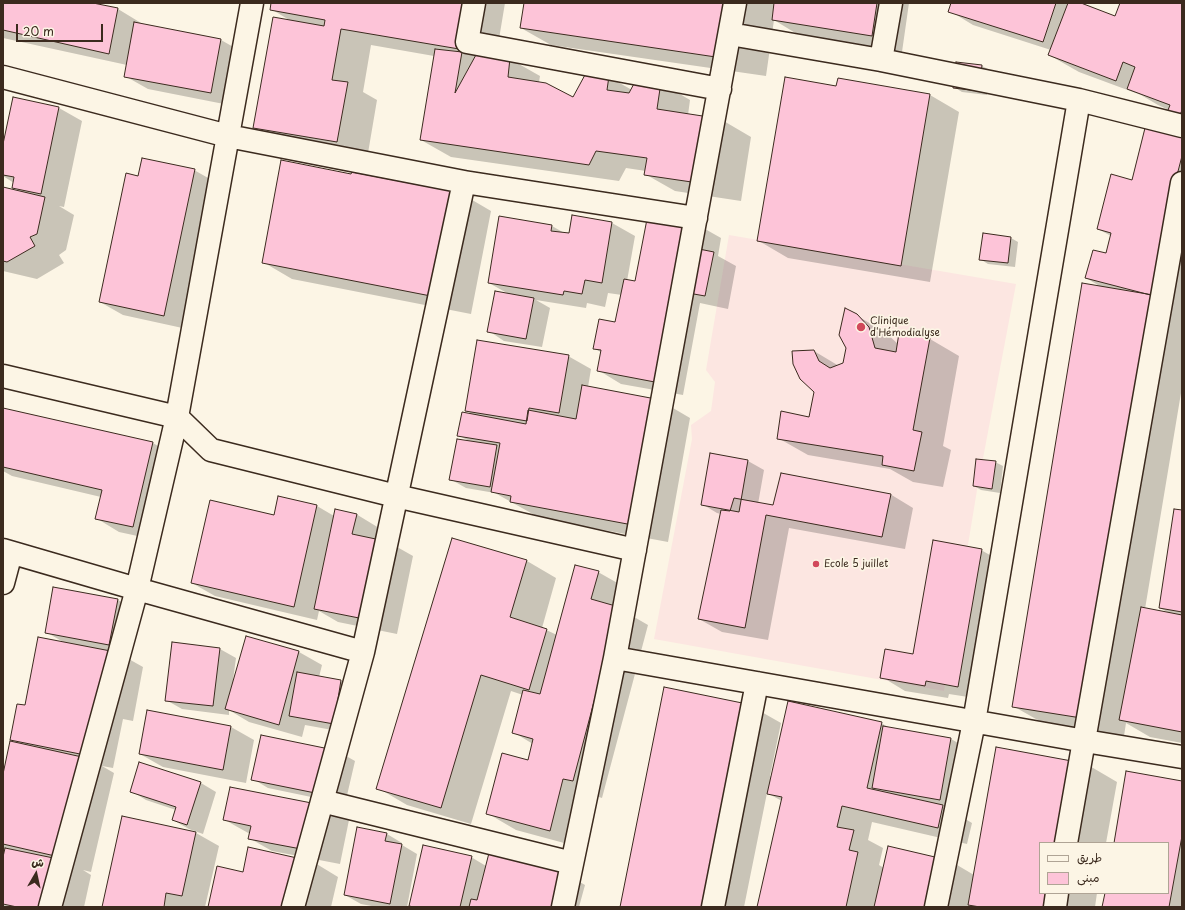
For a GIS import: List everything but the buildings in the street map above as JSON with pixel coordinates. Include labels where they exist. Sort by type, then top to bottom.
[{"type":"street","points":[[50,907],[137,589],[177,417],[252,3]]},
{"type":"street","points":[[474,3],[467,42],[720,89]]},
{"type":"street","points":[[563,907],[615,658],[735,3]]},
{"type":"street","points":[[881,60],[891,3]]},
{"type":"street","points":[[730,34],[881,60],[1079,100],[1182,126]]},
{"type":"street","points":[[3,77],[228,136],[464,182],[696,218]]},
{"type":"street","points":[[936,907],[974,722],[1079,100]]},
{"type":"street","points":[[292,907],[363,652],[464,182]]},
{"type":"street","points":[[1066,842],[1182,183]]},
{"type":"street","points":[[3,376],[177,417],[211,450],[396,496],[635,550]]},
{"type":"street","points":[[3,583],[7,551],[363,652]]},
{"type":"street","points":[[615,658],[757,682],[974,722],[1182,757]]},
{"type":"street","points":[[713,907],[757,682]]},
{"type":"street","points":[[322,801],[572,863]]},
{"type":"street","points":[[1055,907],[1057,894]]},
{"type":"shaded area","points":[[729,235],[1016,284],[977,490],[944,691],[654,639],[692,439],[691,425],[711,411],[715,382],[706,370]]},
{"type":"place","name":"Clinique d'Hémodialyse","points":[[861,327]]},
{"type":"place","name":"Ecole 5 juillet","points":[[816,564]]}]
